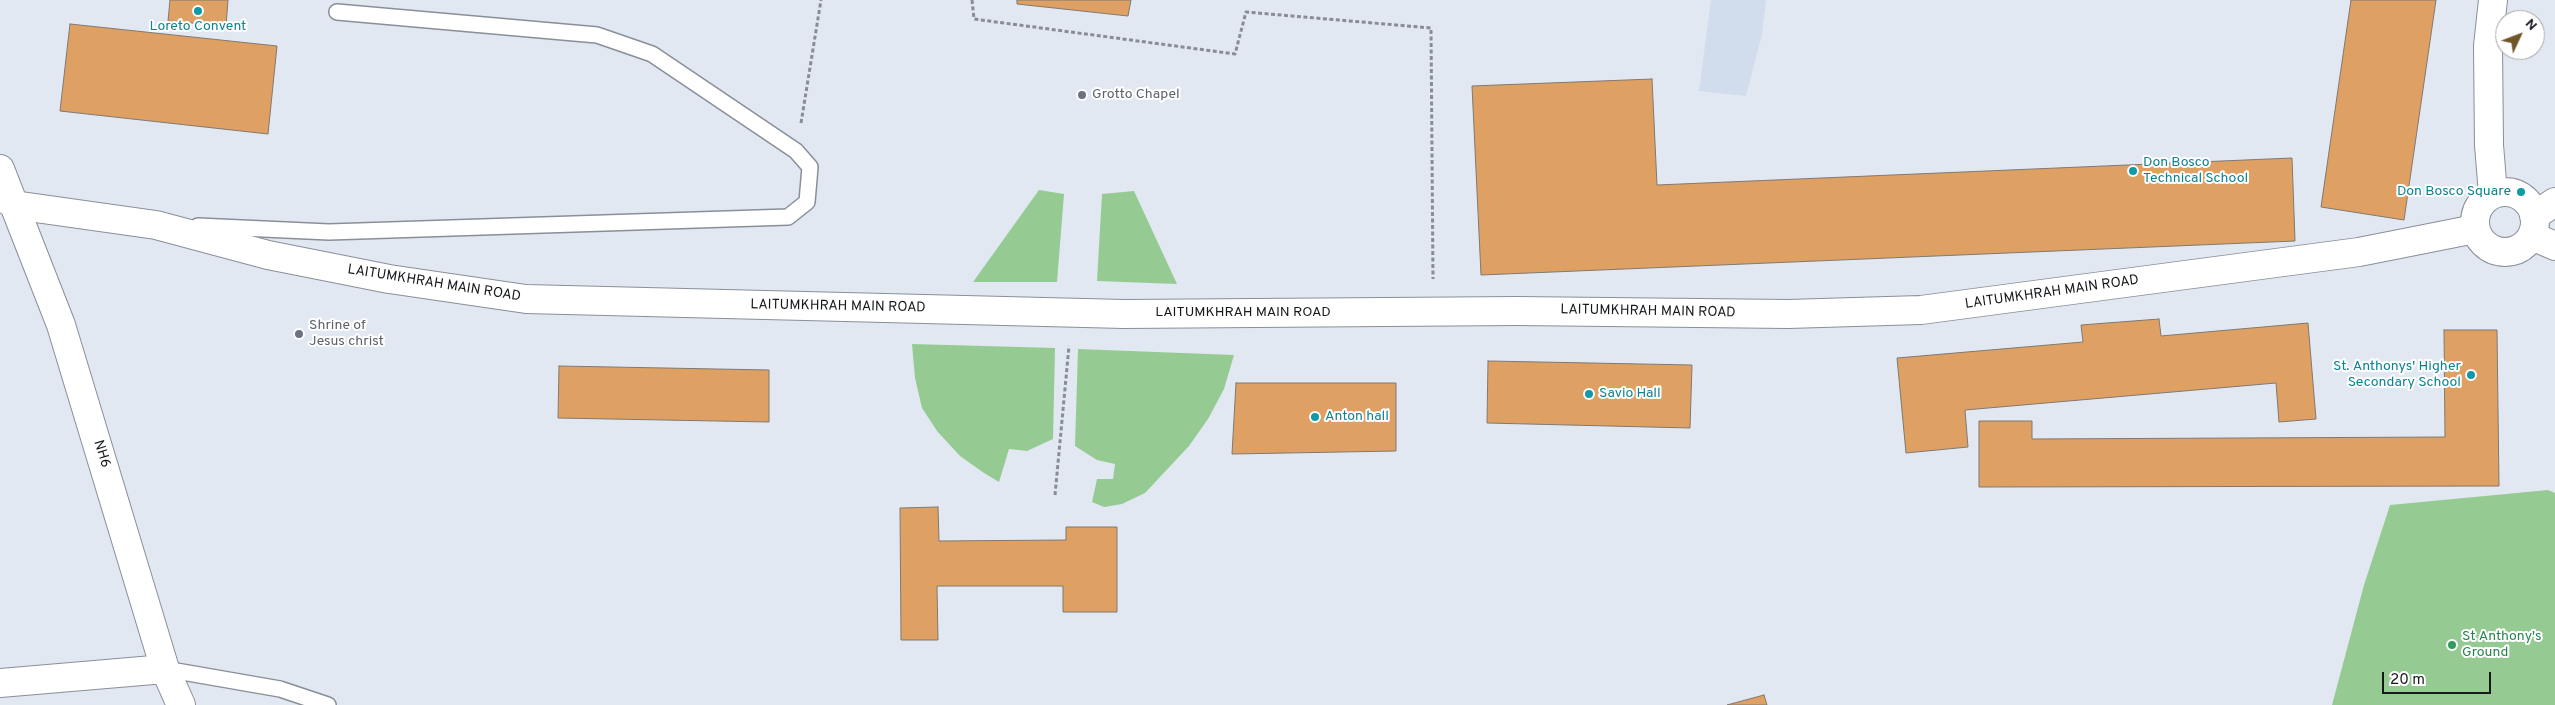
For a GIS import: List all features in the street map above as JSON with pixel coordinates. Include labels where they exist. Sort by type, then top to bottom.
[{"type":"main road","points":[[2493,0],[2488,46],[2489,145],[2493,194]]},
{"type":"main road","name":"NH6","points":[[0,169],[7,200],[61,326],[165,670],[181,705]]},
{"type":"main road","points":[[2514,193],[2530,206],[2544,225],[2525,244],[2507,252],[2487,246],[2475,228],[2478,208],[2493,194],[2514,193]]},
{"type":"main road","name":"LAITUMKHRAH MAIN ROAD","points":[[7,200],[156,225],[268,255],[389,279],[526,298],[1072,313],[1433,312],[1788,314],[1921,310],[2359,252],[2475,228]]},
{"type":"main road","points":[[0,683],[165,670]]},
{"type":"lane","points":[[156,225],[329,232],[788,217],[807,202],[810,166],[797,152],[652,54],[596,35],[337,12]]},
{"type":"lane","points":[[165,670],[280,689],[328,705]]},
{"type":"path","points":[[797,152],[821,0]]},
{"type":"path","points":[[972,0],[974,19],[1235,54],[1246,12],[1431,28],[1433,312]]},
{"type":"path","points":[[1055,495],[1072,313]]},
{"type":"shaded area","points":[[1711,0],[1766,0],[1762,34],[1746,96],[1699,91]]},
{"type":"green space","points":[[1039,190],[1064,194],[1057,282],[973,282]]},
{"type":"green space","points":[[1134,191],[1177,284],[1097,281],[1102,194]]},
{"type":"green space","points":[[912,344],[1055,348],[1053,439],[1027,451],[1009,449],[999,482],[984,473],[960,456],[937,431],[922,408],[915,378]]},
{"type":"green space","points":[[1078,349],[1234,355],[1224,389],[1208,419],[1189,446],[1145,493],[1122,504],[1104,507],[1092,502],[1097,479],[1113,479],[1115,464],[1097,460],[1075,446]]},
{"type":"green space","name":"St Anthony's Ground","points":[[2548,490],[2555,493],[2555,705],[2332,705],[2364,585],[2390,505]]},
{"type":"building","name":"Loreto Convent","points":[[170,0],[228,0],[226,26],[168,21]]},
{"type":"building","points":[[1017,0],[1131,0],[1128,16],[1017,4]]},
{"type":"building","points":[[2351,0],[2436,0],[2404,220],[2321,207]]},
{"type":"building","points":[[70,24],[277,46],[268,134],[60,111]]},
{"type":"building","name":"Don Bosco Technical School","points":[[1652,79],[1657,185],[2292,158],[2295,241],[1481,275],[1472,86]]},
{"type":"building","points":[[2159,319],[2161,336],[2308,323],[2316,419],[2279,422],[2276,383],[1965,410],[1968,447],[1906,453],[1897,358],[2083,342],[2081,325]]},
{"type":"building","name":"St. Anthonys' Higher Secondary School","points":[[2444,330],[2497,330],[2499,486],[1979,487],[1979,421],[2032,421],[2032,439],[2445,437]]},
{"type":"building","name":"Savio Hall","points":[[1488,361],[1692,365],[1690,428],[1487,423]]},
{"type":"building","points":[[559,366],[769,370],[769,422],[558,418]]},
{"type":"building","name":"Anton hall","points":[[1236,383],[1396,383],[1396,451],[1232,454]]},
{"type":"building","points":[[938,507],[939,541],[1066,540],[1066,527],[1117,527],[1117,612],[1063,612],[1063,586],[937,586],[938,640],[901,640],[900,508]]},
{"type":"building","points":[[1764,695],[1767,705],[1727,705]]},
{"type":"place","name":"Loreto Convent","points":[[198,11]]},
{"type":"place","name":"Grotto Chapel","points":[[1082,95]]},
{"type":"place","name":"Don Bosco Technical School","points":[[2133,171]]},
{"type":"place","name":"Don Bosco Square","points":[[2521,192]]},
{"type":"place","name":"Shrine of Jesus christ","points":[[299,334]]},
{"type":"place","name":"St. Anthonys' Higher Secondary School","points":[[2471,375]]},
{"type":"place","name":"Savio Hall","points":[[1589,394]]},
{"type":"place","name":"Anton hall","points":[[1315,417]]},
{"type":"place","name":"St Anthony's Ground","points":[[2452,645]]}]
